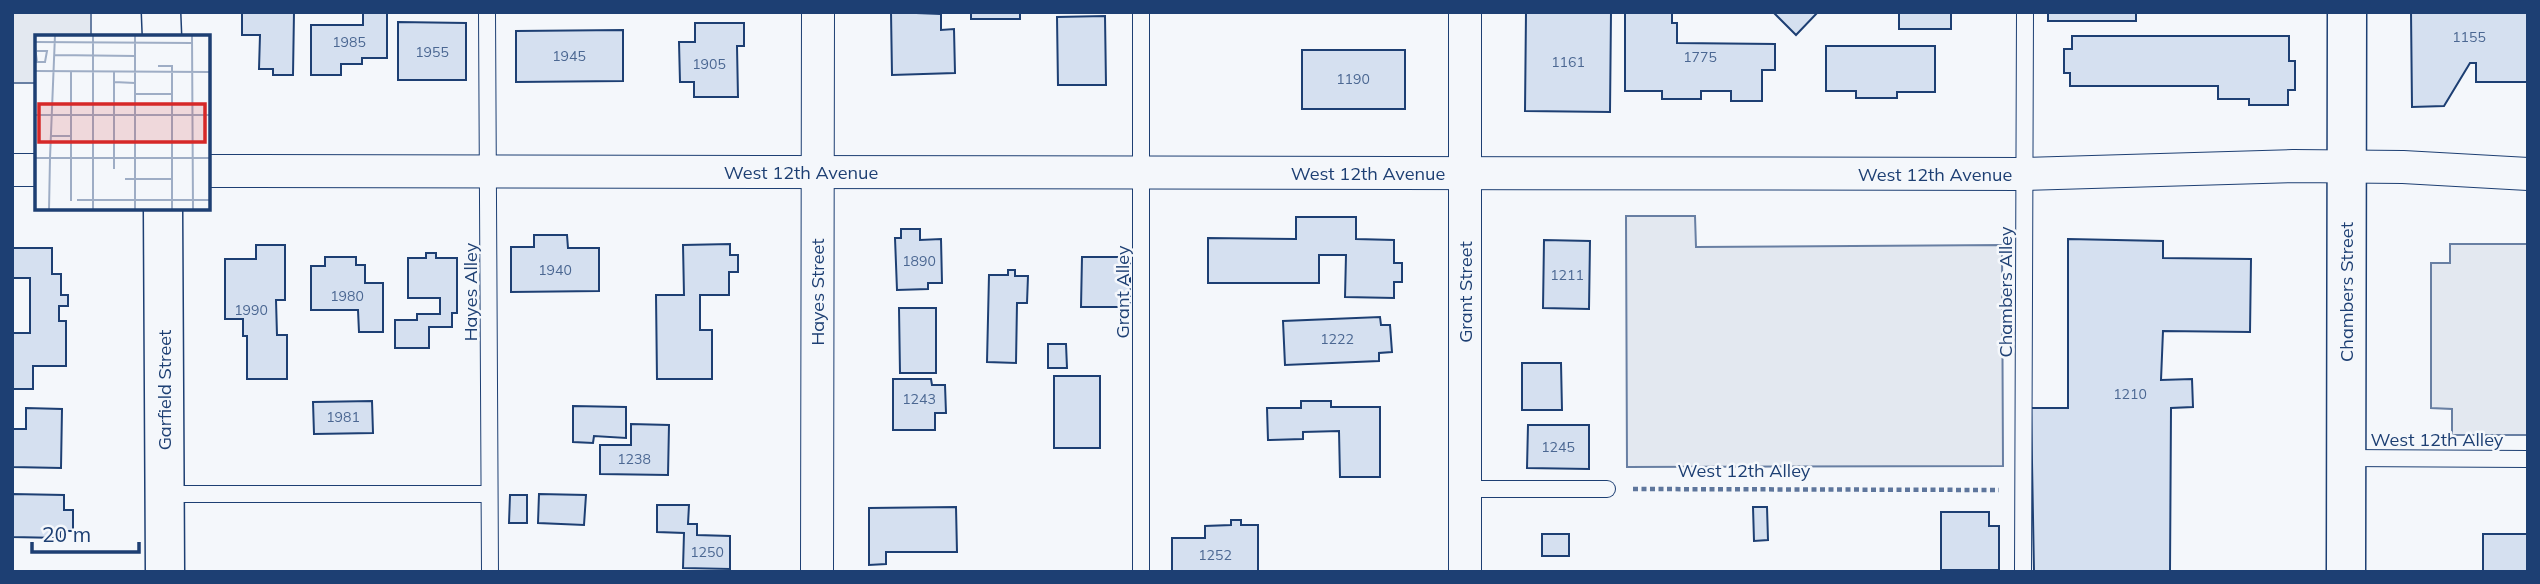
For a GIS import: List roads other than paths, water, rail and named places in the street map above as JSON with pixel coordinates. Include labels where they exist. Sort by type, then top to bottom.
[{"type":"main road","points":[[161,12],[162,35]]},
{"type":"main road","name":"Chambers Street","points":[[2346,572],[2347,12]]},
{"type":"main road","name":"Garfield Street","points":[[163,210],[165,572]]},
{"type":"street","name":"Hayes Street","points":[[817,572],[818,12]]},
{"type":"street","name":"Grant Street","points":[[1465,12],[1465,572]]},
{"type":"street","name":"West 12th Avenue","points":[[210,171],[2024,174],[2347,167],[2528,174]]},
{"type":"street","points":[[12,170],[35,170]]},
{"type":"lane","name":"Hayes Alley","points":[[487,12],[490,170],[490,572]]},
{"type":"lane","name":"Grant Alley","points":[[1141,12],[1141,572]]},
{"type":"lane","name":"Chambers Alley","points":[[2023,572],[2025,12]]},
{"type":"lane","name":"West 12th Alley","points":[[2345,458],[2528,458]]},
{"type":"lane","points":[[1465,489],[1608,489]]},
{"type":"lane","points":[[165,494],[489,494]]}]
